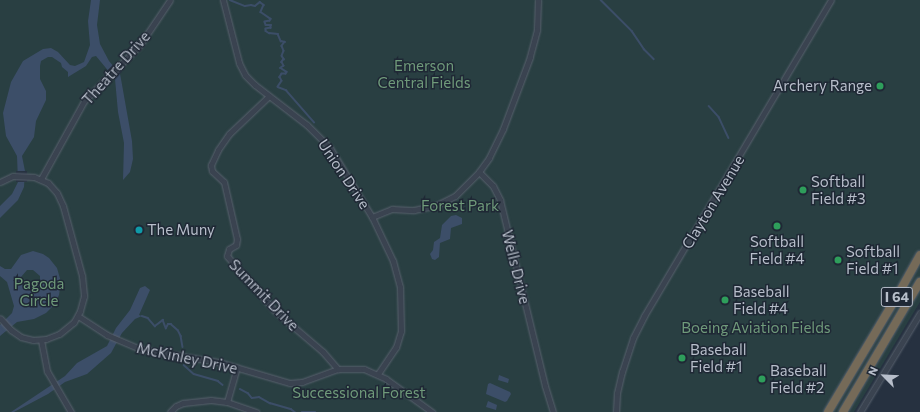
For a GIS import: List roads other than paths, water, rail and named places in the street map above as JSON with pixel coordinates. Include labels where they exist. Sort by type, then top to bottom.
[{"type":"highway","name":"I 64","points":[[828,412],[900,291],[920,254]]},
{"type":"highway","name":"I 64","points":[[843,412],[920,282]]},
{"type":"street","name":"Theatre Drive","points":[[41,179],[84,101],[140,46],[170,0]]},
{"type":"street","name":"Union Drive","points":[[223,0],[242,70],[250,80],[307,126],[326,144],[372,217],[393,261],[401,300],[401,331],[399,341],[378,374]]},
{"type":"street","points":[[372,217],[392,209],[414,210],[438,205],[455,196],[479,172],[497,141],[528,63],[536,30],[538,0]]},
{"type":"street","name":"Clayton Avenue","points":[[616,412],[617,393],[622,372],[633,338],[644,316],[832,0]]},
{"type":"street","name":"Summit Drive","points":[[269,96],[229,134],[218,150],[211,165],[212,171],[224,182],[236,239],[236,245],[229,249],[227,256],[275,311],[323,352],[338,369]]},
{"type":"street","name":"Wells Drive","points":[[479,172],[493,186],[500,200],[545,386],[553,410]]},
{"type":"street","points":[[0,182],[15,176],[27,176],[41,179],[55,189],[60,197],[81,272],[84,296],[78,316],[70,325],[59,334],[41,340],[21,337],[9,328],[2,320]]},
{"type":"street","points":[[860,412],[920,313]]},
{"type":"street","name":"McKinley Drive","points":[[78,316],[110,337],[150,352],[218,362],[271,378],[297,383],[338,369],[359,368],[378,374],[432,412]]},
{"type":"street","points":[[41,340],[44,365],[72,412]]},
{"type":"street","points":[[227,402],[237,367]]},
{"type":"street","points":[[170,412],[176,406],[187,401],[211,400],[227,402],[256,412]]},
{"type":"water","points":[[91,0],[100,0],[97,25],[100,44],[109,61],[120,74],[132,141],[133,159],[130,172],[123,180],[124,143],[118,112],[115,79],[96,56],[92,57],[86,66],[68,77],[68,72],[62,67],[61,63],[52,57],[48,57],[41,61],[40,66],[40,79],[46,91],[46,100],[36,121],[34,137],[22,156],[25,171],[24,187],[18,200],[0,218],[0,206],[12,194],[18,182],[17,156],[6,136],[3,113],[11,82],[23,61],[43,49],[51,48],[58,52],[70,65],[75,66],[84,62],[90,45],[88,21]]},
{"type":"water","points":[[456,215],[462,218],[462,224],[451,228],[450,239],[440,243],[439,257],[435,260],[432,259],[430,254],[433,250],[434,242],[440,238],[442,225],[451,216]]},
{"type":"water","points":[[33,251],[43,254],[49,258],[57,268],[61,282],[59,295],[54,305],[46,313],[34,319],[17,322],[0,336],[0,325],[12,313],[14,306],[7,282],[0,276],[0,266],[5,269],[11,269],[21,255]],"holes":[[[27,270],[33,270],[40,276],[40,282],[35,289],[27,289],[22,285],[21,277]]]},
{"type":"water","points":[[145,286],[150,290],[139,315],[142,316],[135,319],[122,333],[111,353],[87,374],[65,382],[48,394],[14,412],[11,412],[65,376],[77,363],[107,346],[116,328],[130,310],[140,288]]},
{"type":"water","points":[[499,375],[509,379],[508,383],[498,380]]},
{"type":"water","points":[[490,383],[510,392],[511,394],[507,401],[505,402],[486,394],[488,384]]},
{"type":"water","points":[[488,401],[497,405],[496,410],[486,407]]},
{"type":"waterway","points":[[230,0],[245,6],[255,6],[260,2],[264,5],[261,12],[271,19],[270,21],[265,22],[266,25],[271,25],[271,28],[266,29],[266,31],[269,33],[278,34],[281,41],[285,42],[282,46],[284,51],[282,56],[284,59],[282,62],[284,66],[281,68],[287,72],[286,74],[282,74],[280,77],[282,81],[278,87],[286,90],[314,122]]},
{"type":"waterway","points":[[601,0],[632,31],[644,49],[654,59]]},
{"type":"waterway","points":[[709,106],[719,117],[729,138]]},
{"type":"waterway","points":[[142,316],[148,318],[155,326],[163,320],[166,328],[168,324],[171,324],[178,330],[183,347]]},
{"type":"waterway","points":[[184,365],[194,374],[218,381],[223,385]]},
{"type":"waterway","points":[[240,389],[248,393],[252,398],[259,397],[270,403],[291,409],[295,412]]},
{"type":"waterway","points":[[302,412],[315,412]]},
{"type":"place","name":"Archery Range","points":[[880,86]]},
{"type":"place","name":"Softball Field #3","points":[[803,190]]},
{"type":"place","name":"Softball Field #4","points":[[777,226]]},
{"type":"place","name":"The Muny","points":[[139,230]]},
{"type":"place","name":"Softball Field #1","points":[[838,260]]},
{"type":"place","name":"Baseball Field #4","points":[[725,300]]},
{"type":"place","name":"Baseball Field #1","points":[[682,358]]},
{"type":"place","name":"Baseball Field #2","points":[[762,379]]},
{"type":"park label","name":"Emerson Central Fields","points":[[424,74]]},
{"type":"park label","name":"Forest Park","points":[[460,206]]},
{"type":"park label","name":"Pagoda Circle","points":[[39,292]]},
{"type":"park label","name":"Boeing Aviation Fields","points":[[756,328]]},
{"type":"park label","name":"Successional Forest","points":[[359,393]]}]
